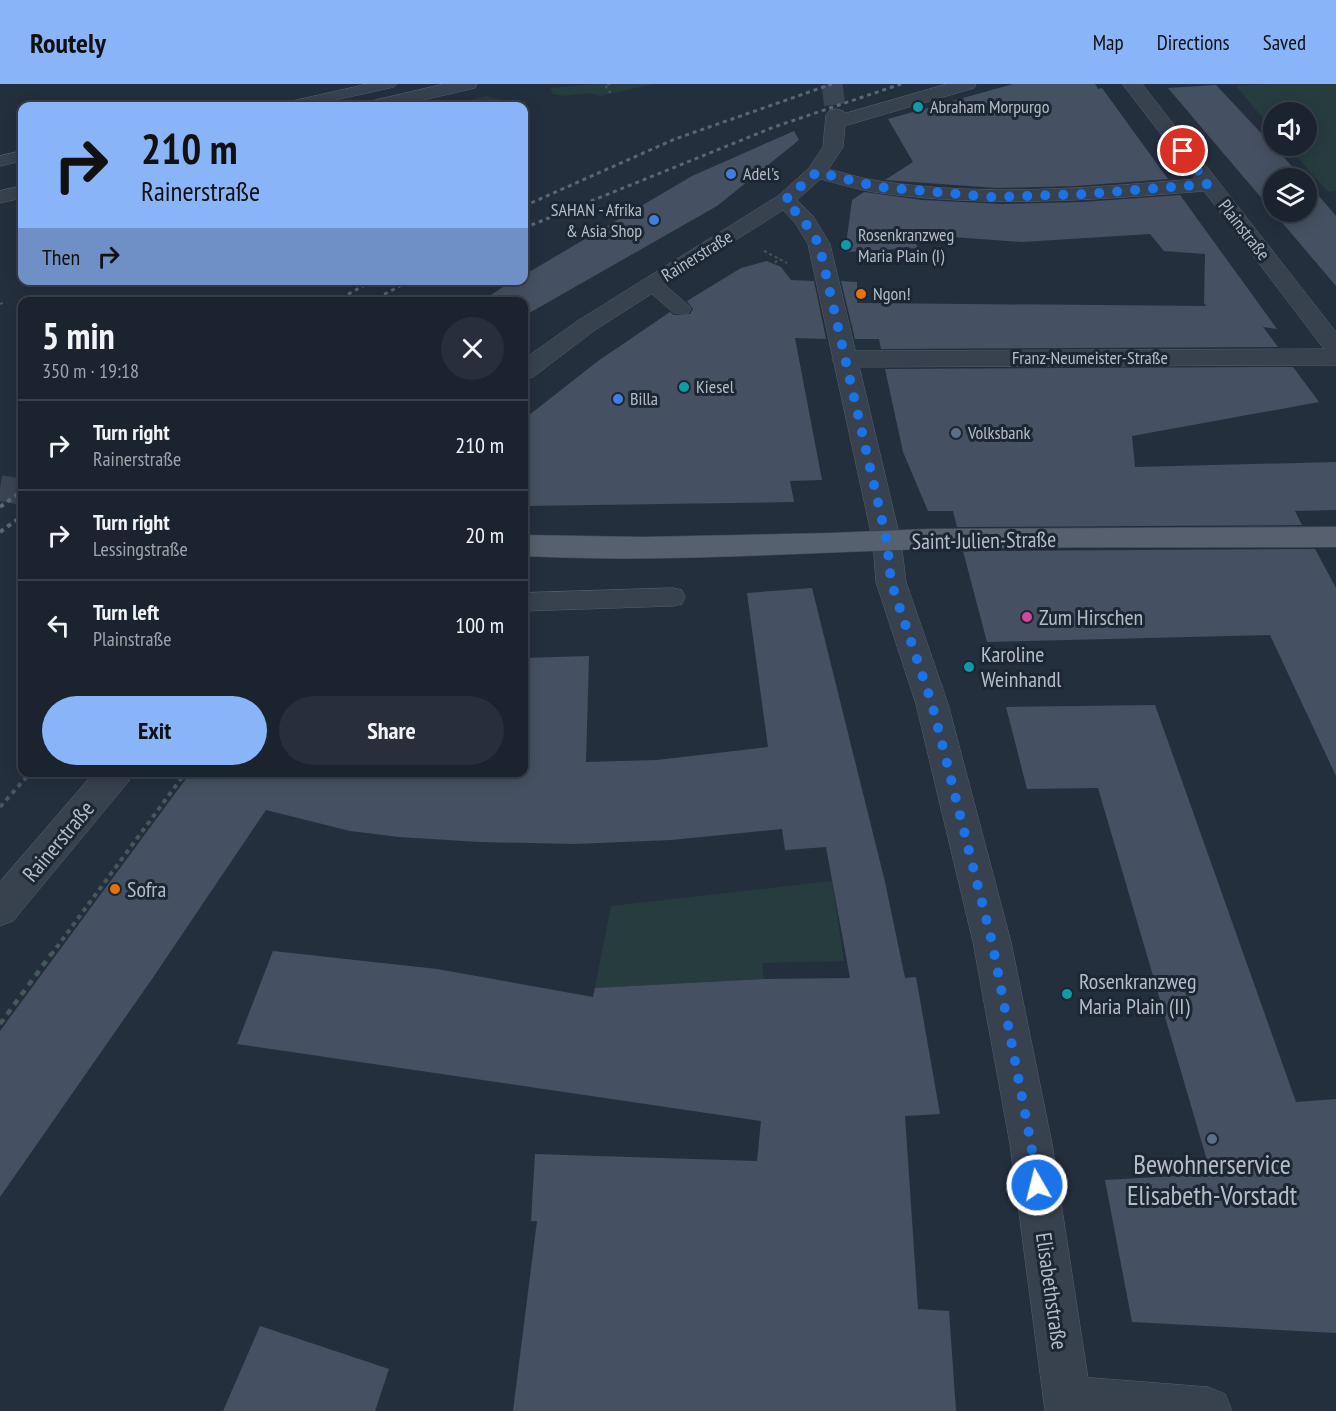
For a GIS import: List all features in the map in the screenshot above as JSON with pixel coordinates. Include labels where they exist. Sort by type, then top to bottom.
[{"type":"main road","name":"Saint-Julien-Straße","points":[[528,546],[643,548],[927,539],[1336,537]]},
{"type":"street","points":[[392,102],[468,84]]},
{"type":"street","name":"Rainerstraße","points":[[528,368],[587,325],[785,200],[817,172],[833,147],[836,119],[967,84]]},
{"type":"street","name":"Plainstraße","points":[[1132,84],[1336,348]]},
{"type":"street","points":[[817,172],[879,187],[991,197],[1088,194],[1208,184]]},
{"type":"street","points":[[0,197],[18,193]]},
{"type":"street","name":"Elisabethstraße","points":[[785,200],[804,221],[819,244],[887,542],[891,582],[932,704],[992,942],[1031,1144],[1068,1405]]},
{"type":"street","name":"Franz-Neumeister-Straße","points":[[844,359],[1336,357]]},
{"type":"street","name":"Rainerstraße","points":[[0,909],[112,777]]},
{"type":"street","points":[[1068,1405],[1208,1411]]},
{"type":"lane","points":[[307,102],[389,84]]},
{"type":"lane","points":[[0,161],[18,157]]},
{"type":"lane","points":[[0,176],[18,172]]},
{"type":"lane","points":[[652,284],[681,309]]},
{"type":"lane","points":[[528,602],[673,597]]},
{"type":"path","points":[[610,84],[605,85],[611,94]]},
{"type":"path","points":[[762,249],[795,268]]},
{"type":"path","points":[[775,263],[779,258]]},
{"type":"path","points":[[0,304],[4,302]]},
{"type":"path","points":[[0,807],[27,777]]},
{"type":"path","points":[[0,1024],[182,777]]},
{"type":"green space","points":[[595,84],[654,84],[600,96],[590,93],[564,96],[552,94],[551,88]]},
{"type":"green space","points":[[1336,84],[1336,191],[1328,192],[1317,180],[1317,168],[1307,168],[1296,156],[1317,156],[1317,102],[1263,102],[1263,118],[1236,86]]},
{"type":"green space","points":[[486,96],[508,101],[507,102],[463,102]]},
{"type":"green space","points":[[832,881],[844,961],[762,963],[764,979],[596,988],[593,997],[611,906]]},
{"type":"building","points":[[1013,84],[1095,84],[1098,89],[1102,88],[1168,179],[1076,186],[997,188],[885,180],[913,162],[888,119]]},
{"type":"building","points":[[1216,85],[1263,135],[1263,156],[1282,156],[1294,168],[1263,168],[1263,200],[1168,88]]},
{"type":"building","points":[[794,131],[799,140],[717,206],[528,314],[528,297],[488,297],[506,285],[528,285],[528,273],[692,176]]},
{"type":"building","points":[[864,192],[922,200],[1002,204],[1083,202],[1180,195],[1277,329],[1263,327],[1278,347],[881,349],[879,339],[855,339],[841,281],[857,282],[857,303],[1206,306],[1204,303],[1205,254],[1164,251],[1150,234],[1022,242],[911,234],[918,248],[845,252],[852,200]]},
{"type":"building","points":[[1317,194],[1336,216],[1336,286],[1282,222],[1317,222]]},
{"type":"building","name":"Kiesel","points":[[767,261],[781,267],[791,280],[814,281],[826,339],[795,338],[822,480],[790,481],[794,502],[528,506],[528,416],[598,361],[670,312],[674,315],[690,314],[693,309],[687,301],[741,268]]},
{"type":"building","points":[[1293,367],[1319,402],[1132,436],[1135,467],[1336,462],[1336,510],[1295,511],[1302,525],[957,527],[953,511],[928,511],[903,452],[885,369]]},
{"type":"building","points":[[1315,549],[1336,588],[1336,776],[1270,635],[987,642],[963,551]]},
{"type":"building","points":[[812,588],[885,882],[905,978],[916,977],[940,1114],[905,1116],[918,1309],[949,1311],[956,1411],[513,1411],[537,1221],[531,1221],[535,1154],[757,1161],[761,1121],[237,1044],[273,951],[437,969],[593,997],[595,988],[764,979],[850,978],[826,847],[785,850],[782,829],[671,840],[574,844],[480,842],[399,837],[350,831],[266,810],[0,1197],[0,1031],[187,777],[528,777],[528,658],[589,656],[586,762],[657,760],[768,747],[747,593]]},
{"type":"building","points":[[1155,705],[1296,1102],[1336,1099],[1336,1333],[1132,1322],[1105,1180],[1211,1174],[1098,788],[1027,789],[1006,707]]},
{"type":"building","points":[[260,1326],[389,1369],[375,1411],[223,1411]]},
{"type":"tunnel","points":[[832,84],[836,115]]},
{"type":"tunnel","points":[[0,488],[18,491]]},
{"type":"railway","points":[[528,204],[675,139],[832,84]]},
{"type":"railway","points":[[528,226],[774,127],[901,84]]},
{"type":"railway","points":[[343,297],[365,285]]},
{"type":"railway","points":[[379,297],[402,285]]},
{"type":"railway","points":[[0,507],[18,494]]},
{"type":"railway","points":[[0,532],[18,519]]},
{"type":"place","name":"Abraham Morpurgo","points":[[918,107]]},
{"type":"place","name":"Adel's","points":[[731,174]]},
{"type":"place","name":"SAHAN - Afrika & Asia Shop","points":[[654,220]]},
{"type":"place","name":"Rosenkranzweg Maria Plain (I)","points":[[846,245]]},
{"type":"place","name":"Ngon!","points":[[861,294]]},
{"type":"place","name":"Kiesel","points":[[684,387]]},
{"type":"place","name":"Billa","points":[[618,399]]},
{"type":"place","name":"Volksbank","points":[[956,433]]},
{"type":"place","name":"Zum Hirschen","points":[[1027,617]]},
{"type":"place","name":"Karoline Weinhandl","points":[[969,667]]},
{"type":"place","name":"Sofra","points":[[115,889]]},
{"type":"place","name":"Rosenkranzweg Maria Plain (II)","points":[[1067,994]]},
{"type":"place","name":"Bewohnerservice Elisabeth-Vorstadt","points":[[1212,1139]]},
{"type":"route","points":[[1037,1185],[992,942],[932,704],[891,582],[887,542],[819,244],[804,221],[785,200],[817,172],[879,187],[991,197],[1088,194],[1208,184],[1183,151]]}]
